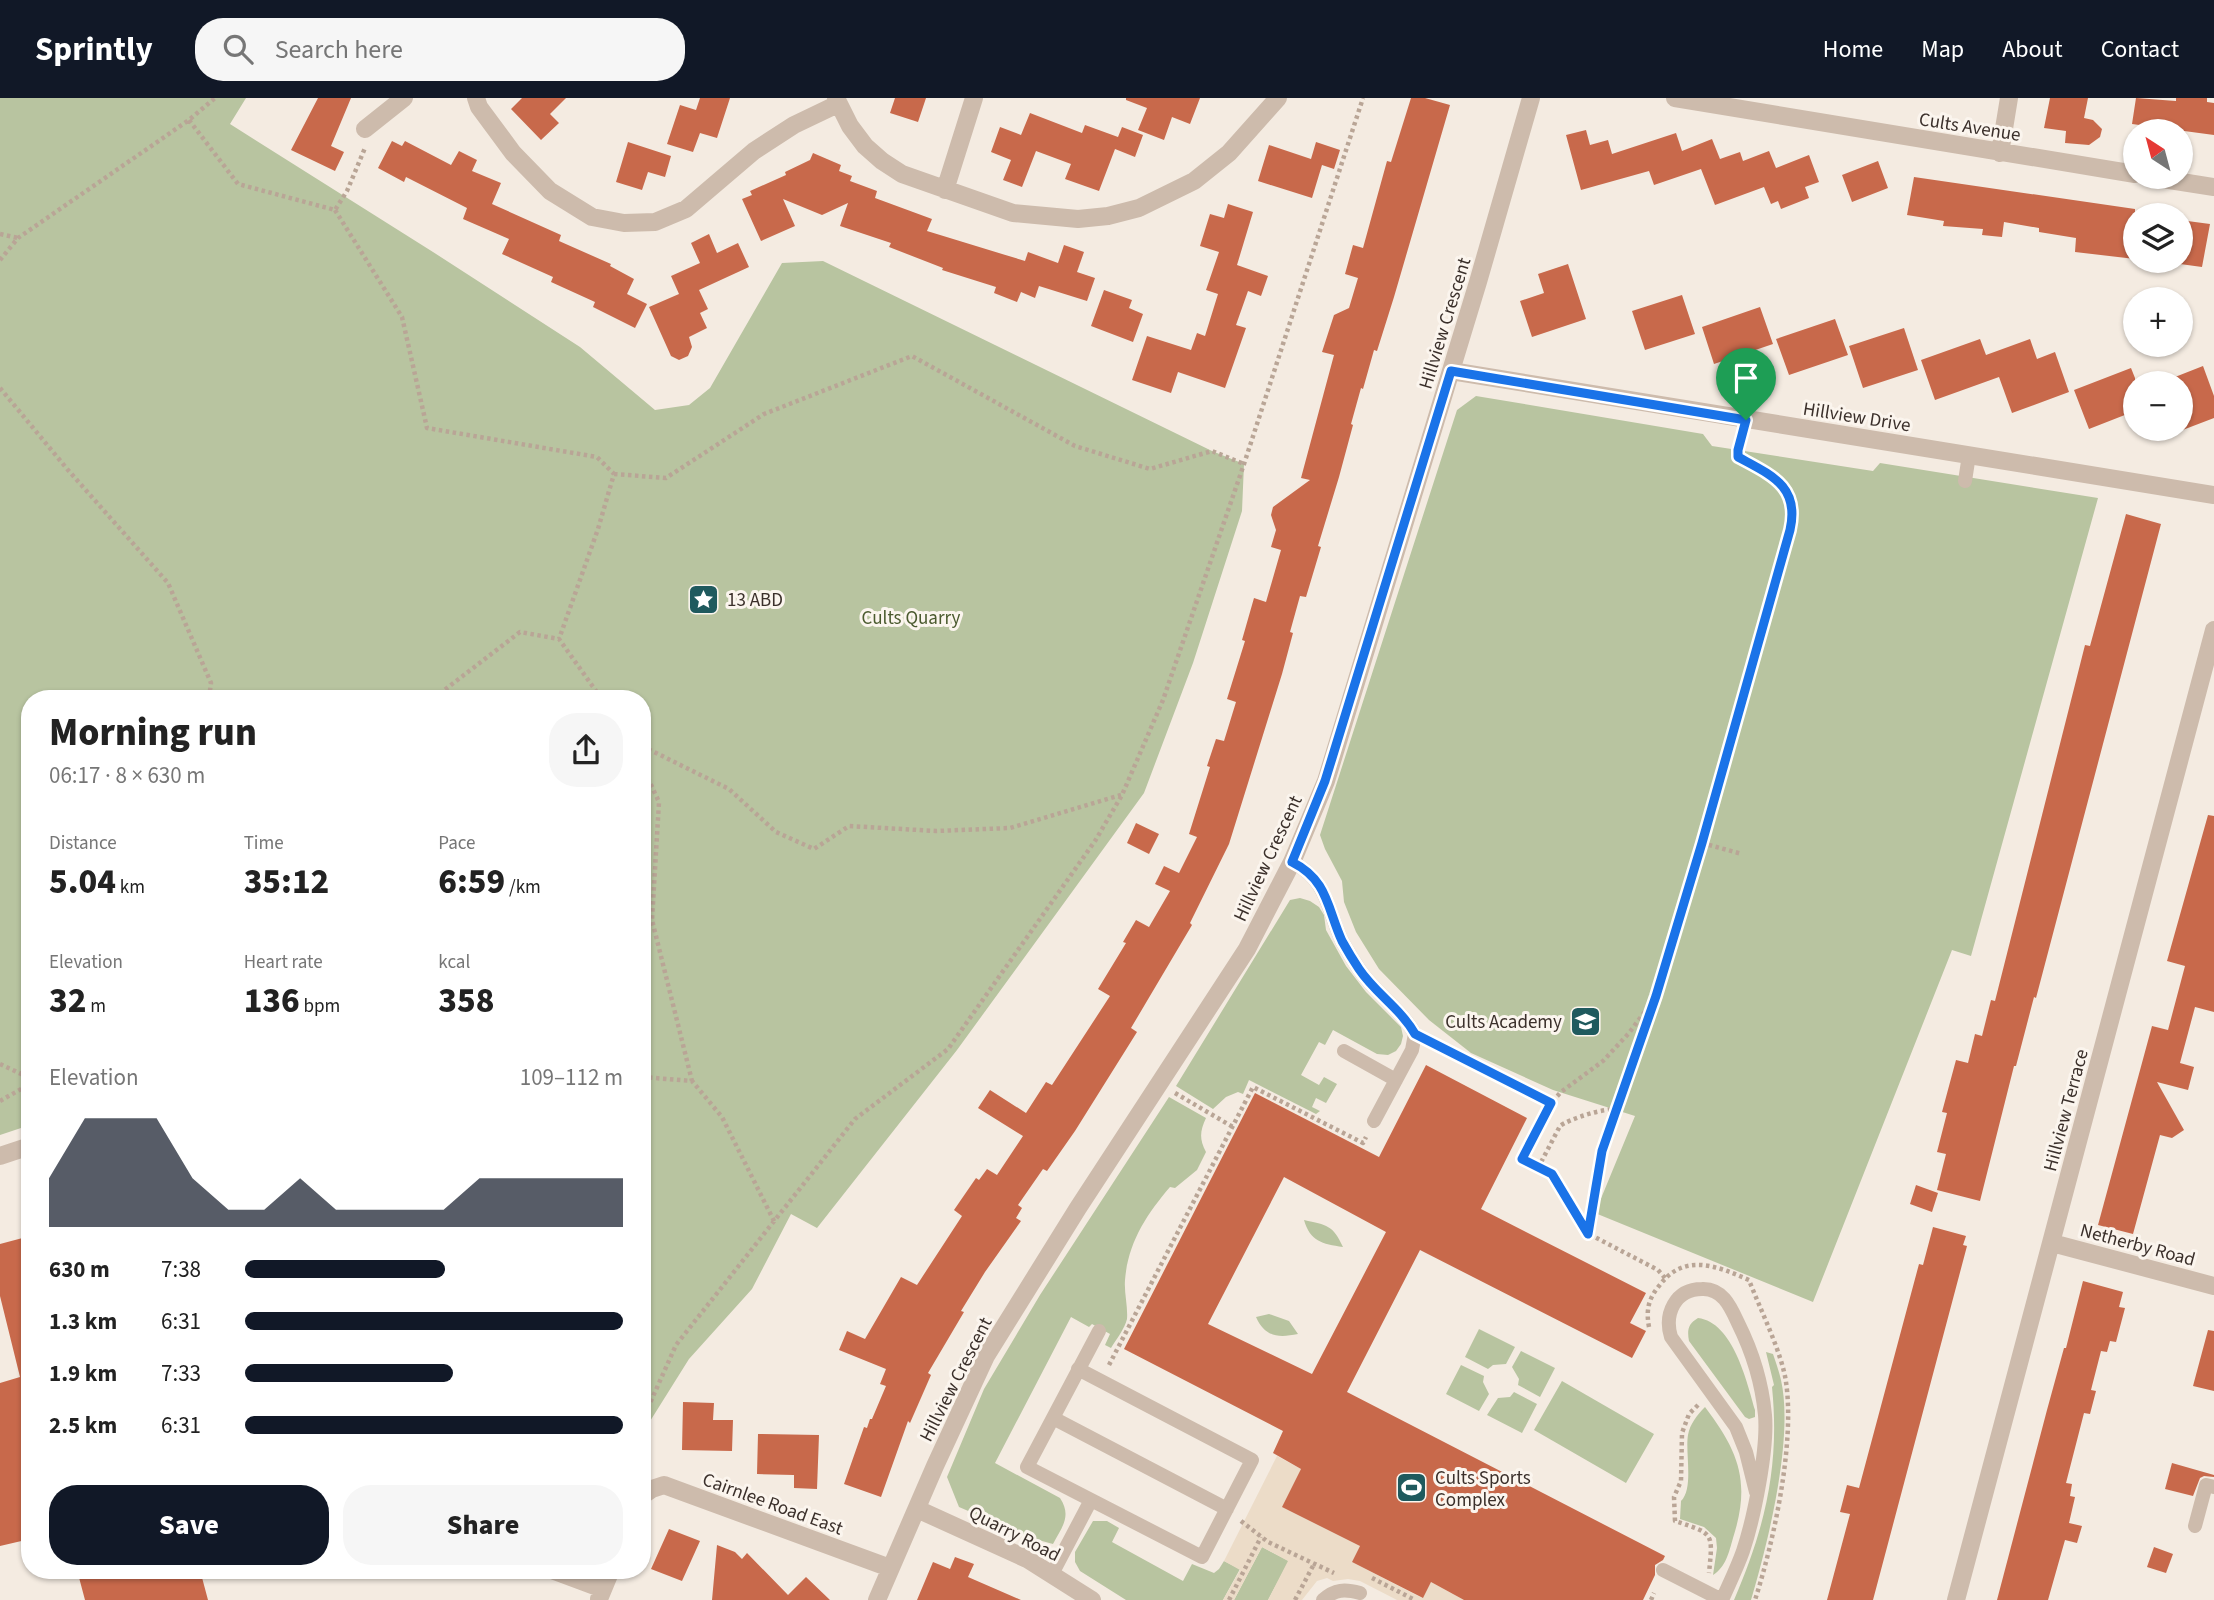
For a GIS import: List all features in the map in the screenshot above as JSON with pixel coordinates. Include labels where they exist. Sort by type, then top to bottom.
[{"type":"street","points":[[365,129],[404,98]]},
{"type":"street","points":[[476,98],[479,107],[513,153],[550,191],[592,217],[624,223],[655,222],[686,209],[754,151],[837,101],[850,126],[865,146],[902,174],[1013,213],[1079,219],[1108,215],[1139,208],[1194,181],[1229,153],[1278,98]]},
{"type":"street","points":[[945,190],[974,98]]},
{"type":"street","name":"Hillview Crescent","points":[[877,1600],[934,1466],[986,1356],[1078,1208],[1247,949],[1292,862],[1325,781],[1451,371],[1531,98]]},
{"type":"street","name":"Cults Avenue","points":[[1675,98],[2123,172]]},
{"type":"street","points":[[2000,153],[2009,98]]},
{"type":"street","points":[[2193,184],[2214,187]]},
{"type":"street","name":"Hillview Drive","points":[[1451,371],[2214,495]]},
{"type":"street","name":"Hillview Terrace","points":[[1956,1600],[2214,630]]},
{"type":"street","points":[[0,1156],[21,1149]]},
{"type":"street","name":"Netherby Road","points":[[2052,1243],[2214,1286]]},
{"type":"street","name":"Cairnlee Road East","points":[[651,1490],[664,1485],[890,1568]]},
{"type":"street","name":"Quarry Road","points":[[917,1509],[1027,1559],[1092,1600]]},
{"type":"street","points":[[570,1579],[601,1595]]},
{"type":"lane","points":[[1965,481],[1969,455]]},
{"type":"lane","points":[[1292,862],[1305,869],[1323,888],[1342,941],[1360,970],[1408,1022],[1415,1034],[1412,1050],[1374,1121]]},
{"type":"lane","points":[[1344,1051],[1396,1080]]},
{"type":"lane","points":[[1662,1570],[1722,1600],[1743,1550],[1756,1492],[1763,1451],[1765,1415],[1758,1377],[1747,1341],[1729,1304],[1721,1296],[1711,1289],[1690,1290],[1680,1296],[1673,1305],[1667,1325],[1671,1337],[1736,1427],[1746,1452],[1756,1492]]},
{"type":"lane","points":[[1079,1369],[1252,1460],[1202,1558],[1027,1467],[1099,1331]]},
{"type":"lane","points":[[1053,1418],[1227,1509]]},
{"type":"lane","points":[[2195,1526],[2206,1485],[2214,1487]]},
{"type":"lane","points":[[1052,1574],[1091,1500]]},
{"type":"lane","points":[[1323,1600],[1331,1593],[1346,1589],[1360,1593]]},
{"type":"path","points":[[0,260],[18,238],[189,120],[215,98]]},
{"type":"path","points":[[651,1401],[676,1345],[855,1119],[948,1049],[1095,841],[1122,795],[1163,700],[1244,464],[1363,98]]},
{"type":"path","points":[[189,120],[238,184],[335,210],[402,317],[427,428],[597,457],[614,474],[666,478],[764,414],[912,356],[1075,446],[1150,470],[1212,451],[1244,464]]},
{"type":"path","points":[[335,210],[347,191],[370,135],[365,129]]},
{"type":"path","points":[[0,233],[18,238]]},
{"type":"path","points":[[0,388],[168,583],[211,683],[210,690]]},
{"type":"path","points":[[1588,1234],[1602,1151],[1656,996],[1702,843],[1793,516],[1792,505],[1780,482],[1738,457],[1746,420]]},
{"type":"path","points":[[559,639],[598,529],[614,474]]},
{"type":"path","points":[[444,690],[520,632],[559,639],[595,690]]},
{"type":"path","points":[[651,750],[729,789],[776,832],[814,849],[849,826],[936,831],[1010,828],[1122,795]]},
{"type":"path","points":[[651,785],[659,802],[652,920],[692,1081],[722,1117],[775,1223]]},
{"type":"path","points":[[1702,843],[1742,854]]},
{"type":"path","points":[[1656,996],[1603,1061],[1561,1092],[1551,1103],[1522,1159],[1552,1174],[1588,1234],[1658,1270],[1665,1278]]},
{"type":"path","points":[[1415,1034],[1551,1103]]},
{"type":"path","points":[[0,1064],[21,1074]]},
{"type":"path","points":[[651,1078],[692,1081]]},
{"type":"path","points":[[1101,1381],[1253,1087],[1363,1143],[1374,1121]]},
{"type":"path","points":[[0,1101],[21,1089]]},
{"type":"path","points":[[1172,1091],[1233,1127]]},
{"type":"path","points":[[1538,1168],[1560,1126],[1566,1121],[1609,1108],[1617,1111]]},
{"type":"path","points":[[1227,1509],[1268,1542],[1338,1574],[1341,1591]]},
{"type":"path","points":[[1229,1600],[1261,1537]]},
{"type":"path","points":[[1295,1600],[1314,1564]]},
{"type":"path","points":[[1651,1600],[1654,1593]]},
{"type":"green space","name":"Cults Quarry","points":[[0,98],[246,98],[230,124],[580,347],[655,410],[689,405],[710,388],[782,263],[823,261],[1212,451],[1244,464],[1242,511],[1193,663],[1144,793],[957,1050],[817,1228],[791,1214],[752,1289],[689,1359],[651,1420],[651,690],[21,690],[21,1128],[0,1135]]},
{"type":"green space","points":[[1476,396],[1703,434],[1712,446],[1873,471],[1880,463],[2098,498],[1971,956],[1952,950],[1813,1302],[1595,1213],[1635,1116],[1553,1090],[1471,1053],[1429,1020],[1379,969],[1356,932],[1344,902],[1342,881],[1320,835],[1457,410]]},
{"type":"green space","points":[[1300,898],[1319,907],[1324,915],[1326,930],[1346,966],[1366,992],[1401,1027],[1401,1044],[1396,1051],[1388,1055],[1377,1054],[1333,1030],[1325,1045],[1319,1042],[1301,1075],[1319,1085],[1324,1077],[1337,1084],[1326,1103],[1316,1098],[1312,1107],[1320,1111],[1316,1114],[1249,1080],[1243,1094],[1238,1092],[1226,1097],[1213,1109],[1176,1086],[1290,900]]},
{"type":"green space","points":[[1169,1097],[1206,1118],[1201,1135],[1206,1152],[1197,1170],[1175,1188],[1170,1187],[1153,1208],[1134,1242],[1127,1267],[1127,1319],[1124,1326],[1111,1348],[1105,1345],[1110,1334],[1071,1317],[995,1463],[1060,1498],[1064,1504],[1064,1521],[1053,1544],[1031,1538],[959,1507],[947,1477],[984,1389],[1040,1295]]},
{"type":"green space","points":[[1304,1220],[1328,1227],[1336,1234],[1343,1247],[1313,1237]]},
{"type":"green space","points":[[1269,1314],[1289,1321],[1298,1334],[1278,1336],[1268,1332],[1256,1317]]},
{"type":"green space","points":[[1698,1318],[1721,1330],[1729,1341],[1743,1370],[1755,1417],[1745,1417],[1689,1341],[1689,1328]]},
{"type":"green space","points":[[1479,1329],[1515,1347],[1506,1364],[1493,1365],[1488,1369],[1465,1357]]},
{"type":"green space","points":[[1521,1351],[1555,1368],[1540,1397],[1518,1385],[1519,1379],[1512,1367]]},
{"type":"green space","points":[[1766,1352],[1773,1354],[1781,1380],[1784,1404],[1782,1460],[1765,1550],[1751,1600],[1734,1600],[1762,1522],[1772,1470],[1774,1385]]},
{"type":"green space","points":[[1461,1365],[1484,1376],[1483,1382],[1489,1394],[1479,1411],[1446,1394]]},
{"type":"green space","points":[[1562,1381],[1654,1434],[1626,1483],[1534,1430]]},
{"type":"green space","points":[[1514,1392],[1537,1404],[1522,1433],[1487,1415],[1498,1398],[1510,1397]]},
{"type":"green space","points":[[1705,1407],[1734,1453],[1741,1484],[1738,1518],[1730,1549],[1724,1563],[1713,1575],[1716,1538],[1704,1527],[1680,1519],[1681,1501],[1688,1479],[1688,1435],[1694,1420]]},
{"type":"green space","points":[[1093,1521],[1107,1521],[1119,1528],[1112,1542],[1183,1581],[1192,1564],[1214,1573],[1224,1561],[1240,1569],[1223,1600],[1126,1600],[1080,1571],[1075,1562],[1075,1552]]},
{"type":"green space","points":[[1262,1547],[1289,1561],[1268,1600],[1234,1600]]},
{"type":"shaded area","points":[[1277,1456],[1301,1469],[1360,1546],[1352,1562],[1422,1598],[1431,1582],[1464,1600],[1397,1600],[1360,1581],[1333,1581],[1327,1578],[1317,1581],[1302,1600],[1268,1600],[1288,1561],[1262,1547],[1234,1600],[1223,1600],[1240,1570],[1224,1561]]},
{"type":"building","points":[[318,98],[351,98],[331,146],[344,152],[335,171],[291,150]]},
{"type":"building","points":[[522,98],[566,98],[550,114],[559,123],[541,140],[511,109]]},
{"type":"building","points":[[700,98],[730,98],[717,138],[700,133],[693,152],[667,144],[680,105],[696,110]]},
{"type":"building","points":[[895,98],[926,98],[918,122],[890,113]]},
{"type":"building","points":[[1126,98],[1200,98],[1190,124],[1172,117],[1164,140],[1138,130],[1147,108]]},
{"type":"building","points":[[1411,98],[1425,98],[1450,105],[1394,297],[1377,351],[1374,350],[1363,389],[1361,388],[1339,477],[1318,546],[1321,547],[1306,597],[1300,596],[1282,674],[1229,844],[1190,923],[1192,925],[1131,1028],[1137,1032],[1075,1131],[1047,1171],[1043,1169],[1018,1205],[1022,1208],[1016,1218],[1021,1221],[961,1311],[964,1312],[928,1373],[931,1375],[910,1423],[908,1421],[881,1497],[844,1484],[864,1427],[867,1428],[872,1419],[886,1386],[880,1384],[886,1369],[839,1350],[847,1331],[865,1339],[901,1277],[917,1285],[962,1216],[954,1210],[976,1178],[979,1180],[987,1169],[997,1175],[1023,1136],[978,1108],[990,1090],[1026,1113],[1046,1082],[1052,1085],[1110,996],[1098,989],[1126,943],[1123,942],[1136,920],[1149,927],[1170,891],[1155,884],[1164,866],[1179,873],[1197,837],[1189,834],[1216,739],[1224,741],[1236,702],[1227,699],[1245,641],[1242,640],[1254,598],[1266,602],[1281,550],[1271,547],[1276,530],[1271,515],[1273,507],[1310,480],[1301,478],[1334,355],[1322,352],[1334,315],[1349,308],[1358,278],[1345,274],[1353,245],[1363,248],[1387,161],[1391,162]]},
{"type":"building","points":[[2050,98],[2088,98],[2084,118],[2093,120],[2102,129],[2100,137],[2089,145],[2065,143],[2066,131],[2044,128]]},
{"type":"building","points":[[2136,98],[2176,101],[2176,98],[2207,98],[2207,102],[2214,103],[2214,135],[2193,132],[2193,119],[2133,119]]},
{"type":"building","points":[[1030,113],[1082,133],[1085,125],[1118,137],[1122,127],[1143,135],[1135,157],[1115,149],[1099,191],[1065,179],[1071,164],[1036,151],[1022,187],[1003,180],[1011,160],[991,152],[1000,127],[1021,135]]},
{"type":"building","points":[[1586,130],[1590,145],[1608,140],[1612,154],[1676,133],[1682,151],[1712,139],[1720,159],[1740,152],[1743,161],[1769,151],[1776,168],[1809,155],[1819,182],[1805,187],[1809,198],[1781,209],[1778,201],[1771,204],[1764,187],[1715,205],[1701,169],[1654,185],[1649,171],[1581,190],[1566,135]]},
{"type":"building","points":[[392,141],[402,146],[405,141],[451,165],[459,151],[477,160],[472,171],[501,183],[492,204],[561,235],[559,241],[611,264],[610,266],[634,279],[627,294],[647,304],[635,328],[593,307],[595,302],[551,282],[553,277],[502,254],[509,239],[463,219],[467,208],[406,177],[404,182],[378,168]]},
{"type":"building","points":[[628,142],[671,156],[665,177],[648,172],[642,190],[616,182]]},
{"type":"building","points":[[1316,142],[1340,150],[1334,169],[1322,165],[1312,198],[1258,181],[1269,145],[1311,159]]},
{"type":"building","points":[[813,153],[841,165],[839,171],[852,176],[850,181],[877,191],[875,198],[932,219],[927,231],[1025,261],[1028,252],[1058,263],[1064,245],[1084,252],[1077,272],[1095,278],[1087,301],[1039,286],[1035,298],[1021,292],[1017,302],[994,293],[996,287],[942,270],[943,268],[889,247],[891,243],[840,226],[848,203],[822,215],[783,199],[795,226],[761,241],[742,199],[752,195],[750,191],[786,175],[785,172],[810,160]]},
{"type":"building","points":[[1878,161],[1888,188],[1852,202],[1842,175]]},
{"type":"building","points":[[1914,177],[2123,207],[2123,258],[2075,252],[2076,238],[2039,232],[2039,228],[2004,222],[2002,237],[1982,235],[1983,229],[1943,226],[1944,221],[1907,215]]},
{"type":"building","points":[[1228,204],[1253,212],[1237,265],[1268,276],[1261,296],[1248,291],[1236,325],[1246,328],[1225,388],[1178,372],[1171,393],[1132,380],[1147,336],[1191,350],[1197,333],[1205,336],[1218,294],[1206,290],[1219,252],[1200,246],[1210,214],[1224,218]]},
{"type":"building","points":[[2193,222],[2210,224],[2202,267],[2193,266]]},
{"type":"building","points":[[709,234],[717,253],[738,243],[749,267],[699,290],[708,309],[700,313],[707,328],[689,337],[692,347],[688,356],[679,360],[671,356],[649,307],[679,294],[671,276],[700,263],[691,243]]},
{"type":"building","points":[[1568,264],[1586,319],[1532,337],[1520,301],[1544,293],[1538,274]]},
{"type":"building","points":[[1104,290],[1132,300],[1129,308],[1143,314],[1133,342],[1091,326]]},
{"type":"building","points":[[1682,295],[1695,334],[1645,350],[1632,311]]},
{"type":"building","points":[[1760,307],[1773,344],[1714,364],[1702,327]]},
{"type":"building","points":[[1835,319],[1848,355],[1789,375],[1776,339]]},
{"type":"building","points":[[1904,328],[1918,370],[1863,388],[1849,346]]},
{"type":"building","points":[[1980,339],[1986,355],[2030,339],[2037,359],[2055,352],[2069,392],[2012,413],[1999,377],[1935,400],[1921,360]]},
{"type":"building","points":[[2203,366],[2214,396],[2214,418],[2193,426],[2193,371],[2190,371]]},
{"type":"building","points":[[2123,371],[2123,416],[2089,429],[2074,390]]},
{"type":"building","points":[[2126,514],[2161,524],[1980,1201],[1937,1190],[1946,1154],[1937,1152],[1947,1113],[1942,1112],[1956,1060],[1968,1063],[1975,1034],[1982,1036],[1991,1000],[1995,1001],[2085,645],[2090,646]]},
{"type":"building","points":[[2208,815],[2214,816],[2214,1012],[2195,1007],[2180,1063],[2194,1067],[2188,1090],[2157,1082],[2184,1130],[2172,1138],[2160,1135],[2133,1234],[2098,1225],[2152,1026],[2168,1030],[2185,966],[2167,961]]},
{"type":"building","points":[[1136,823],[1159,834],[1149,854],[1127,843]]},
{"type":"building","name":"Cults Academy","points":[[1426,1065],[1527,1118],[1481,1209],[1646,1293],[1630,1323],[1646,1331],[1632,1358],[1420,1250],[1347,1392],[1665,1556],[1655,1565],[1655,1575],[1643,1600],[1464,1600],[1431,1582],[1423,1598],[1352,1562],[1360,1546],[1282,1507],[1301,1469],[1273,1453],[1283,1431],[1124,1349],[1255,1093],[1379,1157]],"holes":[[[1284,1177],[1386,1232],[1312,1374],[1208,1324]]]},
{"type":"building","points":[[1916,1185],[1938,1193],[1932,1212],[1910,1204]]},
{"type":"building","points":[[1933,1227],[1966,1236],[1963,1245],[1967,1246],[1873,1600],[1827,1600],[1850,1514],[1840,1512],[1847,1485],[1859,1488],[1919,1264],[1923,1265]]},
{"type":"building","points":[[21,1238],[21,1541],[0,1546],[0,1383],[20,1377],[0,1296],[0,1244]]},
{"type":"building","points":[[2083,1281],[2123,1292],[2119,1307],[2125,1308],[2116,1342],[2110,1341],[2107,1352],[2101,1351],[2091,1390],[2096,1391],[2090,1414],[2084,1413],[2066,1483],[2072,1484],[2070,1496],[2075,1497],[2069,1523],[2082,1526],[2077,1543],[2065,1540],[2048,1600],[1997,1600],[2047,1410]]},
{"type":"building","points":[[2208,1330],[2214,1331],[2214,1391],[2193,1386]]},
{"type":"building","points":[[683,1402],[714,1403],[713,1420],[733,1420],[732,1451],[682,1450]]},
{"type":"building","points":[[758,1434],[819,1435],[817,1489],[794,1488],[794,1475],[757,1474]]},
{"type":"building","points":[[2172,1463],[2214,1477],[2200,1478],[2193,1496],[2165,1489]]},
{"type":"building","points":[[669,1529],[700,1541],[682,1581],[651,1569]]},
{"type":"building","points":[[717,1545],[735,1552],[742,1559],[747,1553],[788,1595],[806,1577],[830,1600],[712,1600]]},
{"type":"building","points":[[2154,1547],[2173,1554],[2166,1573],[2147,1567]]},
{"type":"building","points":[[955,1557],[974,1564],[968,1577],[1021,1600],[917,1600],[933,1562],[950,1569]]},
{"type":"building","points":[[79,1579],[202,1579],[208,1600],[85,1600]]},
{"type":"place","name":"13 ABD","points":[[704,599]]},
{"type":"place","name":"Cults Academy","points":[[1585,1021]]},
{"type":"place","name":"Cults Sports Complex","points":[[1412,1488]]},
{"type":"route","points":[[1451,371],[1746,420],[1738,457],[1780,482],[1792,505],[1793,516],[1702,843],[1656,996],[1602,1151],[1588,1234],[1552,1174],[1522,1159],[1551,1103],[1415,1034],[1408,1022],[1360,970],[1342,941],[1323,888],[1305,869],[1292,862],[1325,781],[1451,371]]}]
